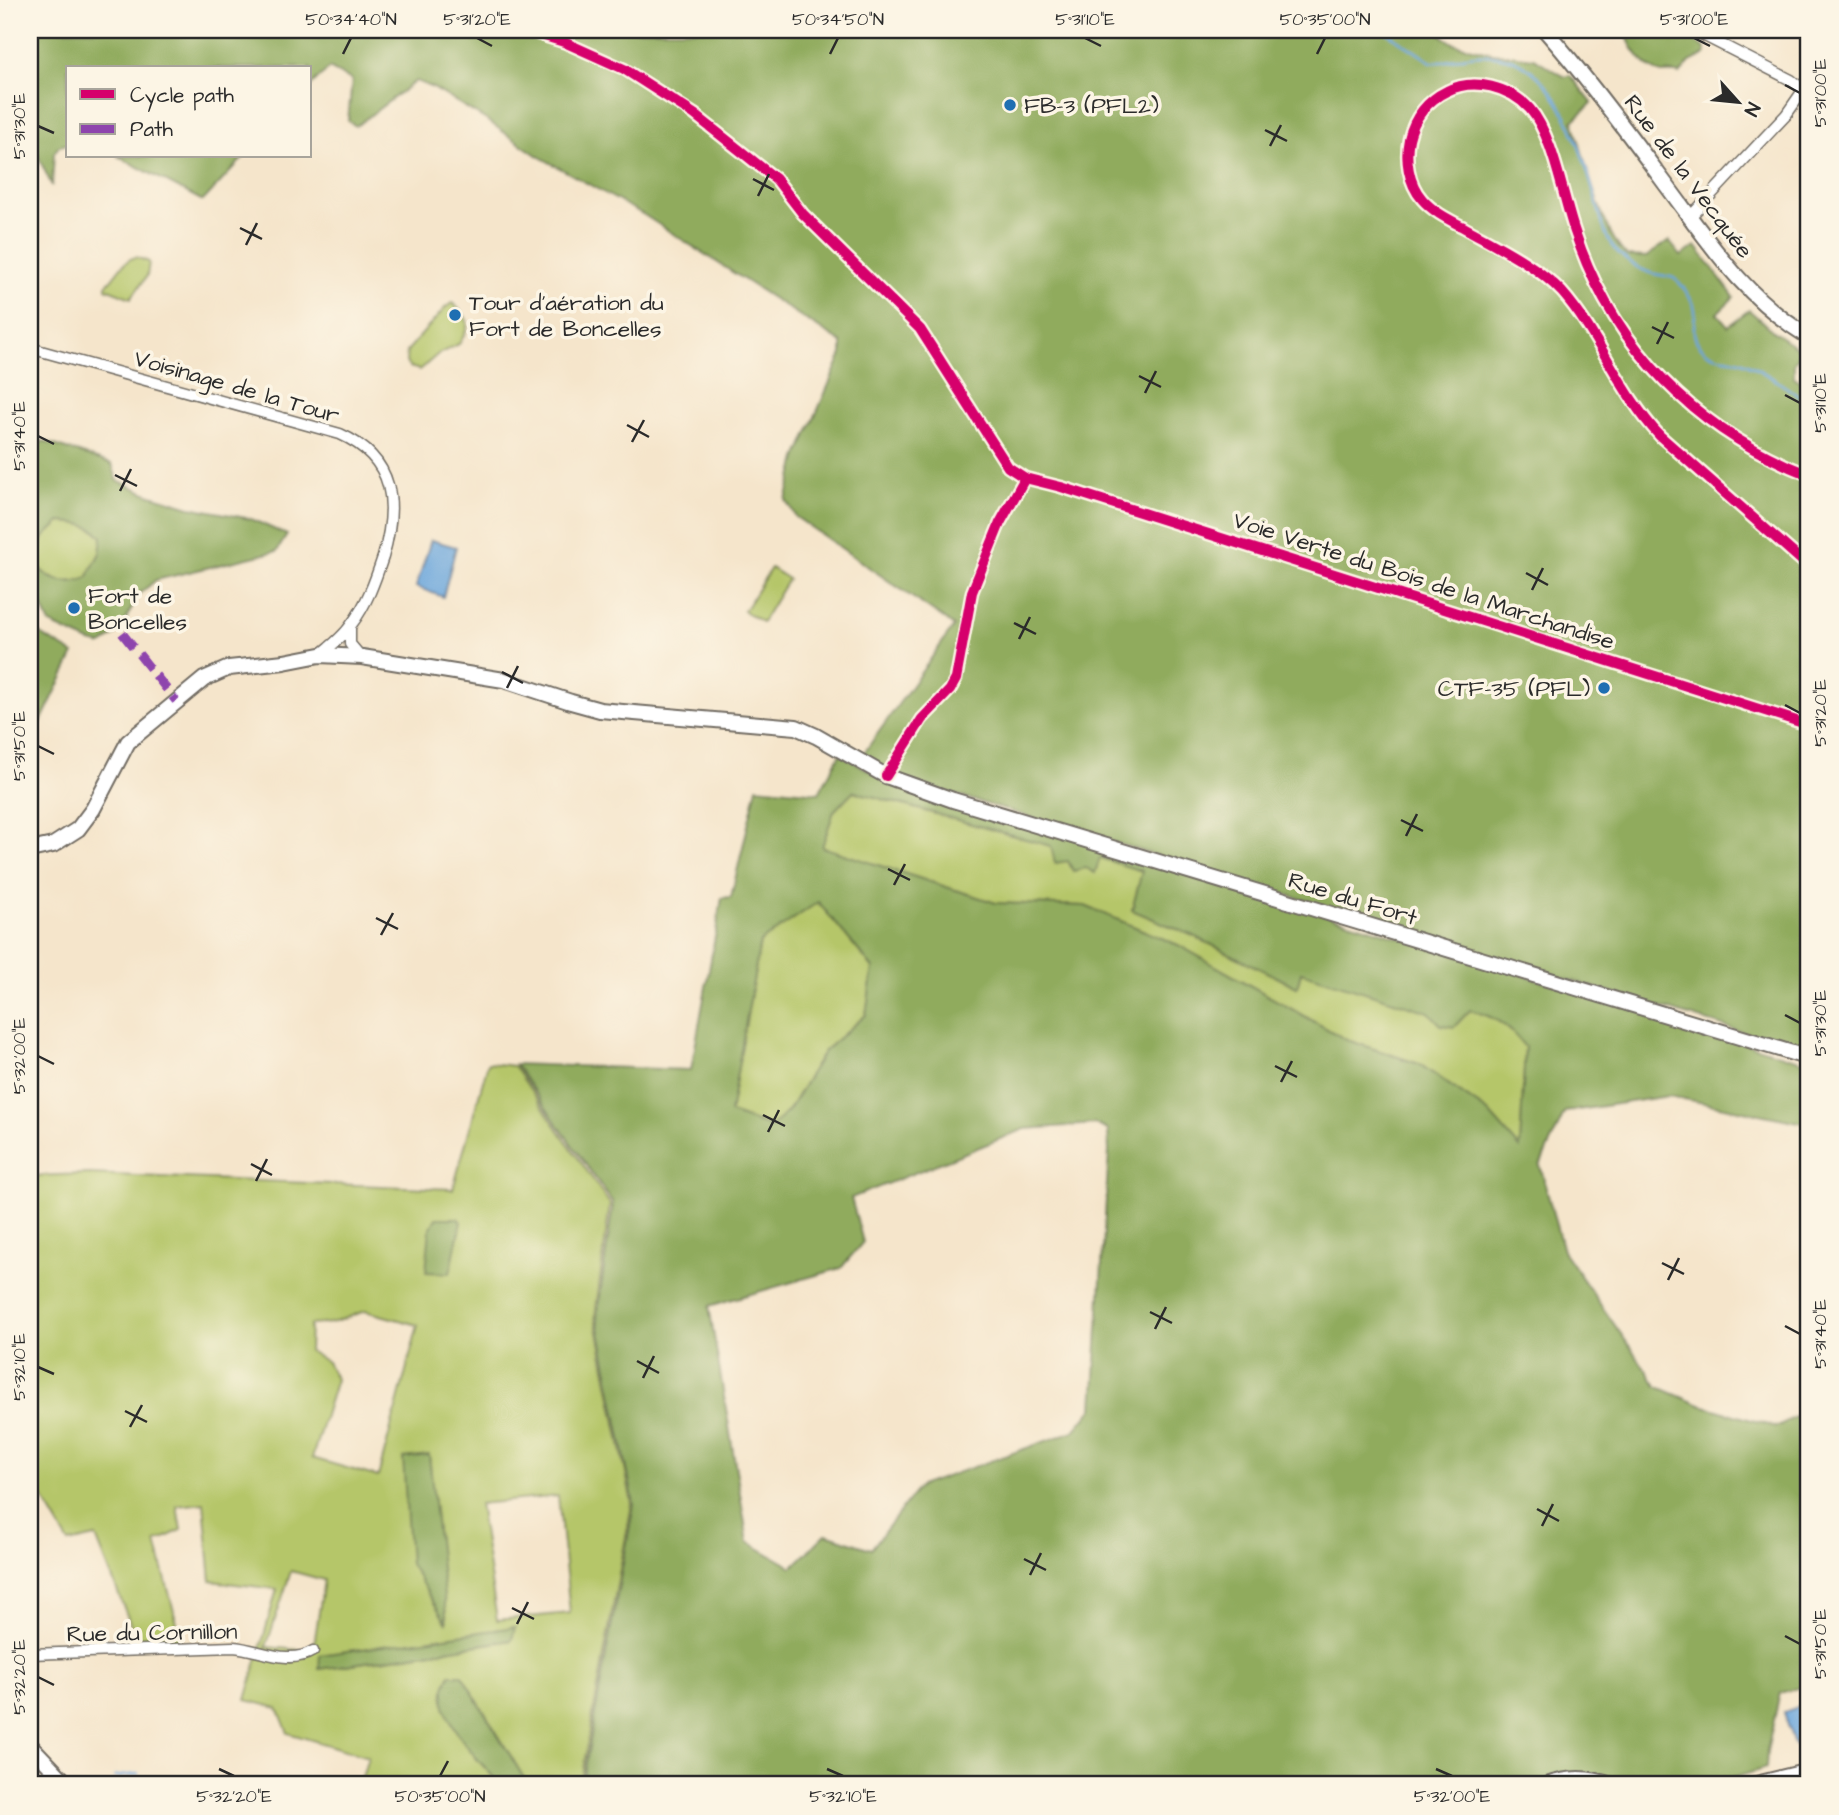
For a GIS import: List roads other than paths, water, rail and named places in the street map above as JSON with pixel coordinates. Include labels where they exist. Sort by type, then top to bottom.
[{"type":"street","name":"Rue de la Vecquée","points":[[1545,30],[1592,85],[1727,266],[1757,299],[1809,337]]},
{"type":"street","points":[[1690,217],[1808,91],[1781,74],[1693,30]]},
{"type":"street","name":"Voisinage de la Tour","points":[[30,348],[340,434],[370,455],[388,483],[392,518],[373,588],[350,627],[320,655]]},
{"type":"street","points":[[350,627],[350,644],[362,657]]},
{"type":"street","name":"Rue du Fort","points":[[30,850],[53,845],[78,830],[93,809],[128,742],[204,679],[229,668],[320,655],[362,657],[504,680],[600,710],[796,727],[886,776],[953,800],[1809,1058]]},
{"type":"street","name":"Rue du Cornillon","points":[[30,1654],[233,1647],[290,1659],[313,1651]]},
{"type":"street","points":[[30,1745],[68,1785]]},
{"type":"street","points":[[1752,1785],[1809,1771]]},
{"type":"street","points":[[1547,1785],[1572,1779],[1611,1785]]},
{"type":"water","points":[[431,540],[456,547],[443,597],[416,587]]},
{"type":"water","points":[[1809,1703],[1809,1741],[1794,1745],[1784,1712]]},
{"type":"waterway","points":[[1383,30],[1431,62],[1487,55],[1506,58],[1528,68],[1546,85],[1573,132],[1584,159],[1606,235],[1614,248],[1626,260],[1640,268],[1671,277],[1681,285],[1694,307],[1695,339],[1706,352],[1753,367],[1809,403]]},
{"type":"waterway","points":[[115,1777],[138,1774]]},
{"type":"place","name":"FB-3 (PFL2)","points":[[1010,105]]},
{"type":"place","name":"Tour d'aération du Fort de Boncelles","points":[[455,315]]},
{"type":"place","name":"Fort de Boncelles","points":[[74,608]]},
{"type":"place","name":"CTF-35 (PFL)","points":[[1604,688]]}]
